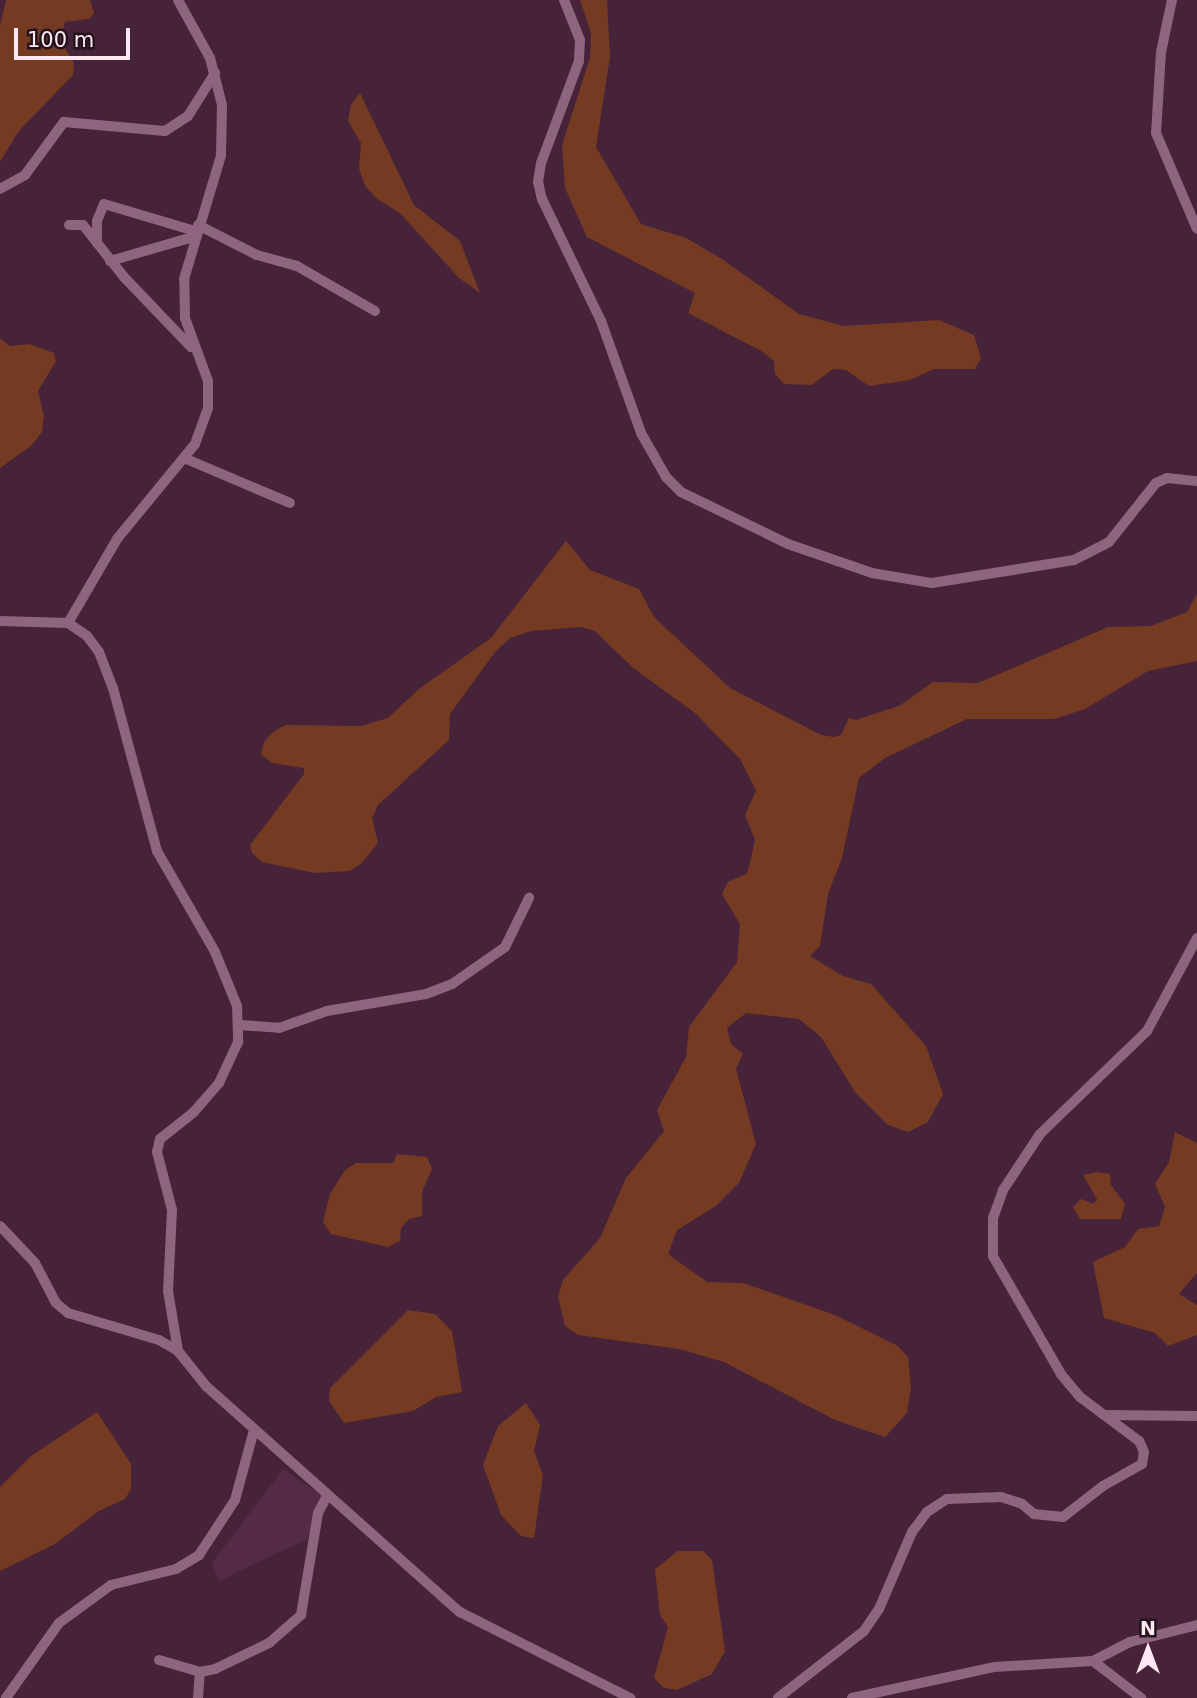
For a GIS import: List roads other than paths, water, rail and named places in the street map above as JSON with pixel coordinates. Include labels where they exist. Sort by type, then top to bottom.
[{"type":"street","points":[[68,623],[117,539],[195,444],[208,408],[208,381],[195,351],[184,301],[195,231],[221,156],[222,105],[215,73],[178,0]]},
{"type":"street","points":[[564,0],[580,40],[579,61],[538,182],[553,226],[601,321],[641,433],[666,477],[681,492],[788,544],[872,573],[932,583],[1074,560],[1109,542],[1156,483],[1167,478],[1197,481]]},
{"type":"street","points":[[1172,0],[1161,51],[1156,133],[1197,229]]},
{"type":"street","points":[[0,189],[25,174],[64,122],[165,131],[188,116],[215,73]]},
{"type":"street","points":[[97,243],[97,221],[104,204],[195,231],[257,255],[297,266],[375,311]]},
{"type":"street","points":[[69,225],[83,225],[110,261],[195,351]]},
{"type":"street","points":[[110,261],[195,231]]},
{"type":"street","points":[[184,458],[290,503]]},
{"type":"street","points":[[0,621],[68,623],[87,636],[103,663],[157,851],[222,967],[240,1025],[231,1061],[219,1083],[194,1112],[160,1139],[157,1152],[172,1210],[168,1291],[178,1351]]},
{"type":"street","points":[[240,1025],[279,1028],[327,1011],[426,994],[452,984],[505,947],[529,898]]},
{"type":"street","points":[[778,1698],[864,1631],[879,1609],[912,1532],[927,1512],[947,1499],[1001,1497],[1022,1504],[1034,1514],[1063,1517],[1103,1486],[1142,1464],[1144,1452],[1139,1441],[1080,1397],[1061,1374],[998,1264],[991,1240],[993,1218],[1003,1191],[1040,1134],[1147,1031],[1197,938]]},
{"type":"street","points":[[0,1226],[36,1263],[56,1303],[68,1313],[159,1340],[178,1351],[206,1386],[254,1430],[477,1623],[630,1698]]},
{"type":"street","points":[[1105,1415],[1197,1416]]},
{"type":"street","points":[[6,1698],[59,1623],[111,1585],[176,1569],[199,1556],[235,1500],[254,1430]]},
{"type":"street","points":[[159,1660],[200,1672],[269,1643],[301,1615],[318,1513],[328,1494]]},
{"type":"street","points":[[852,1698],[994,1667],[1093,1661],[1130,1642],[1197,1625]]},
{"type":"street","points":[[1093,1661],[1141,1698]]},
{"type":"street","points":[[198,1698],[200,1672]]}]
